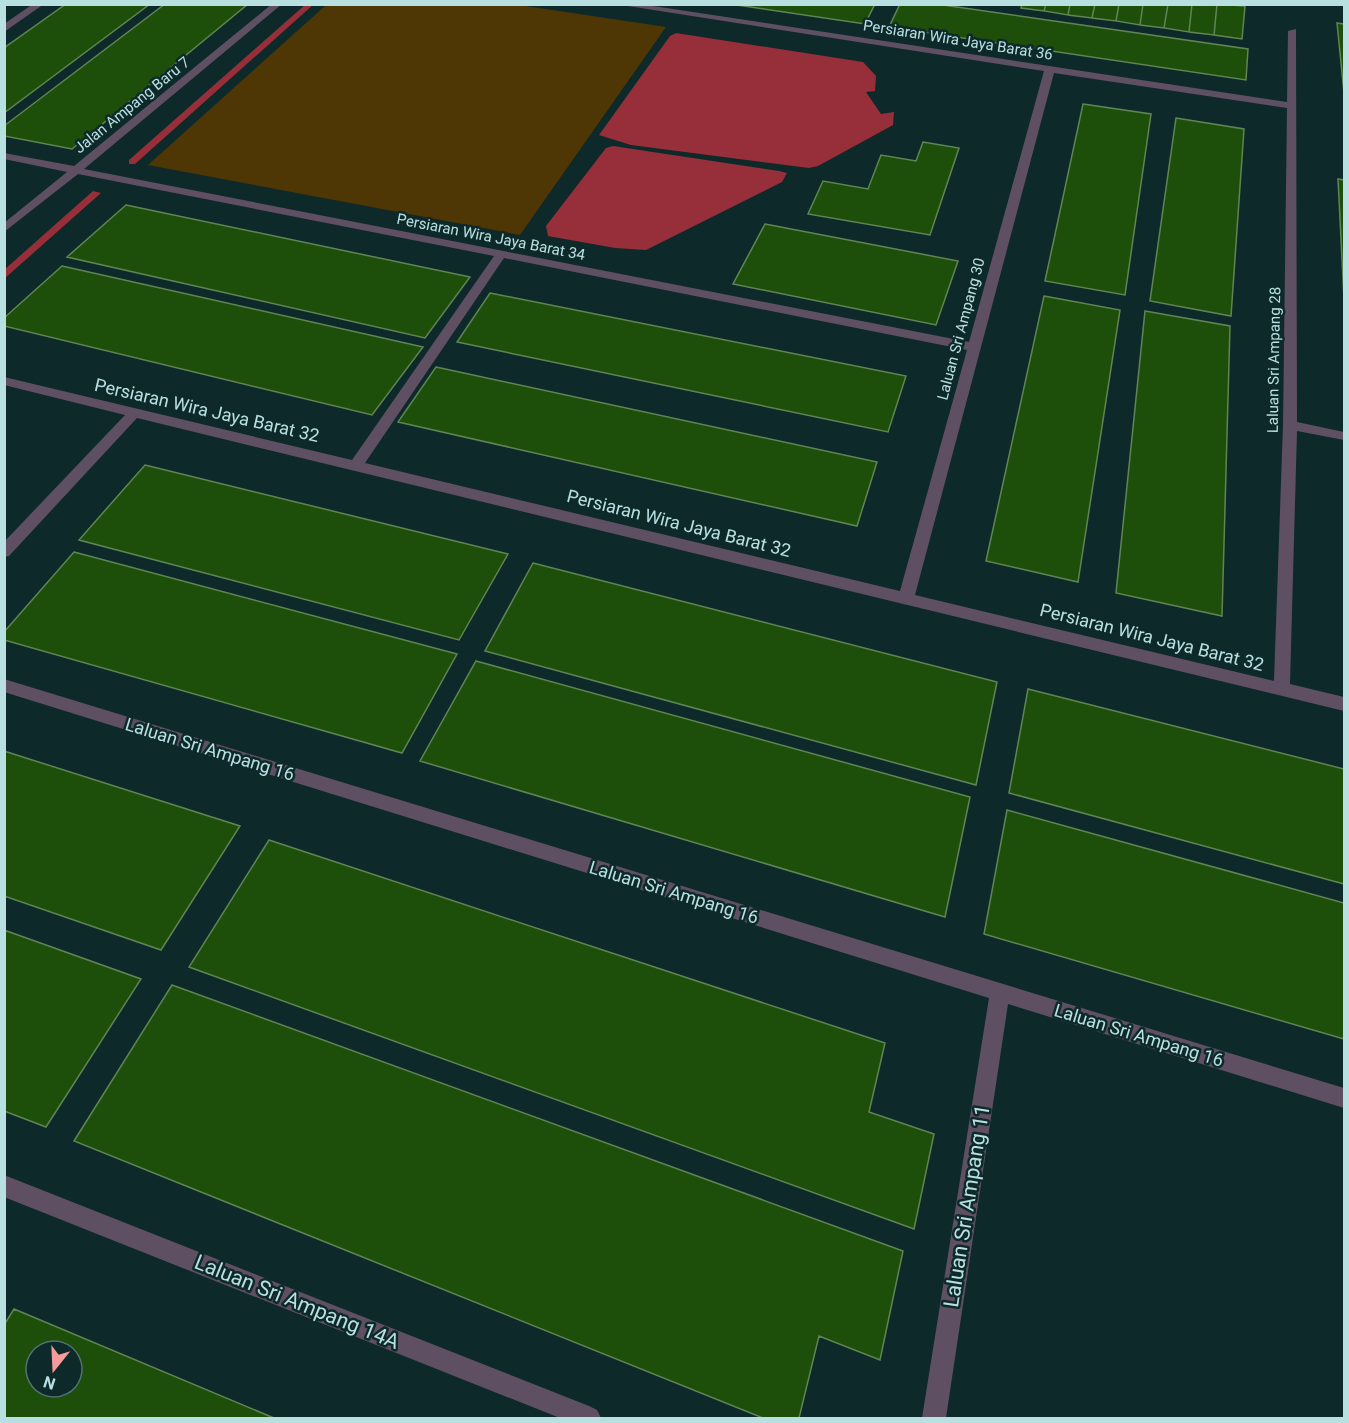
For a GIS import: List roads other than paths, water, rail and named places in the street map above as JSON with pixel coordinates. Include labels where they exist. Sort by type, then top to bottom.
[{"type":"street","points":[[4,29],[40,4]]},
{"type":"street","name":"Jalan Ampang Baru 7","points":[[4,229],[278,4]]},
{"type":"street","name":"Persiaran Wira Jaya Barat 36","points":[[619,4],[1293,106]]},
{"type":"street","name":"Laluan Sri Ampang 28","points":[[1282,689],[1290,425],[1293,31]]},
{"type":"street","name":"Laluan Sri Ampang 30","points":[[906,598],[1050,69]]},
{"type":"street","name":"Persiaran Wira Jaya Barat 34","points":[[4,156],[973,347]]},
{"type":"street","points":[[356,465],[501,254]]},
{"type":"street","name":"Persiaran Wira Jaya Barat 32","points":[[4,381],[1344,704]]},
{"type":"street","points":[[4,552],[135,412]]},
{"type":"street","points":[[1290,425],[1344,436]]},
{"type":"street","name":"Laluan Sri Ampang 16","points":[[4,685],[1344,1098]]},
{"type":"street","name":"Laluan Sri Ampang 11","points":[[934,1419],[1000,993]]},
{"type":"street","name":"Laluan Sri Ampang 14A","points":[[4,1186],[589,1419]]},
{"type":"waterway","points":[[132,162],[311,4]]},
{"type":"waterway","points":[[4,276],[96,193]]}]
